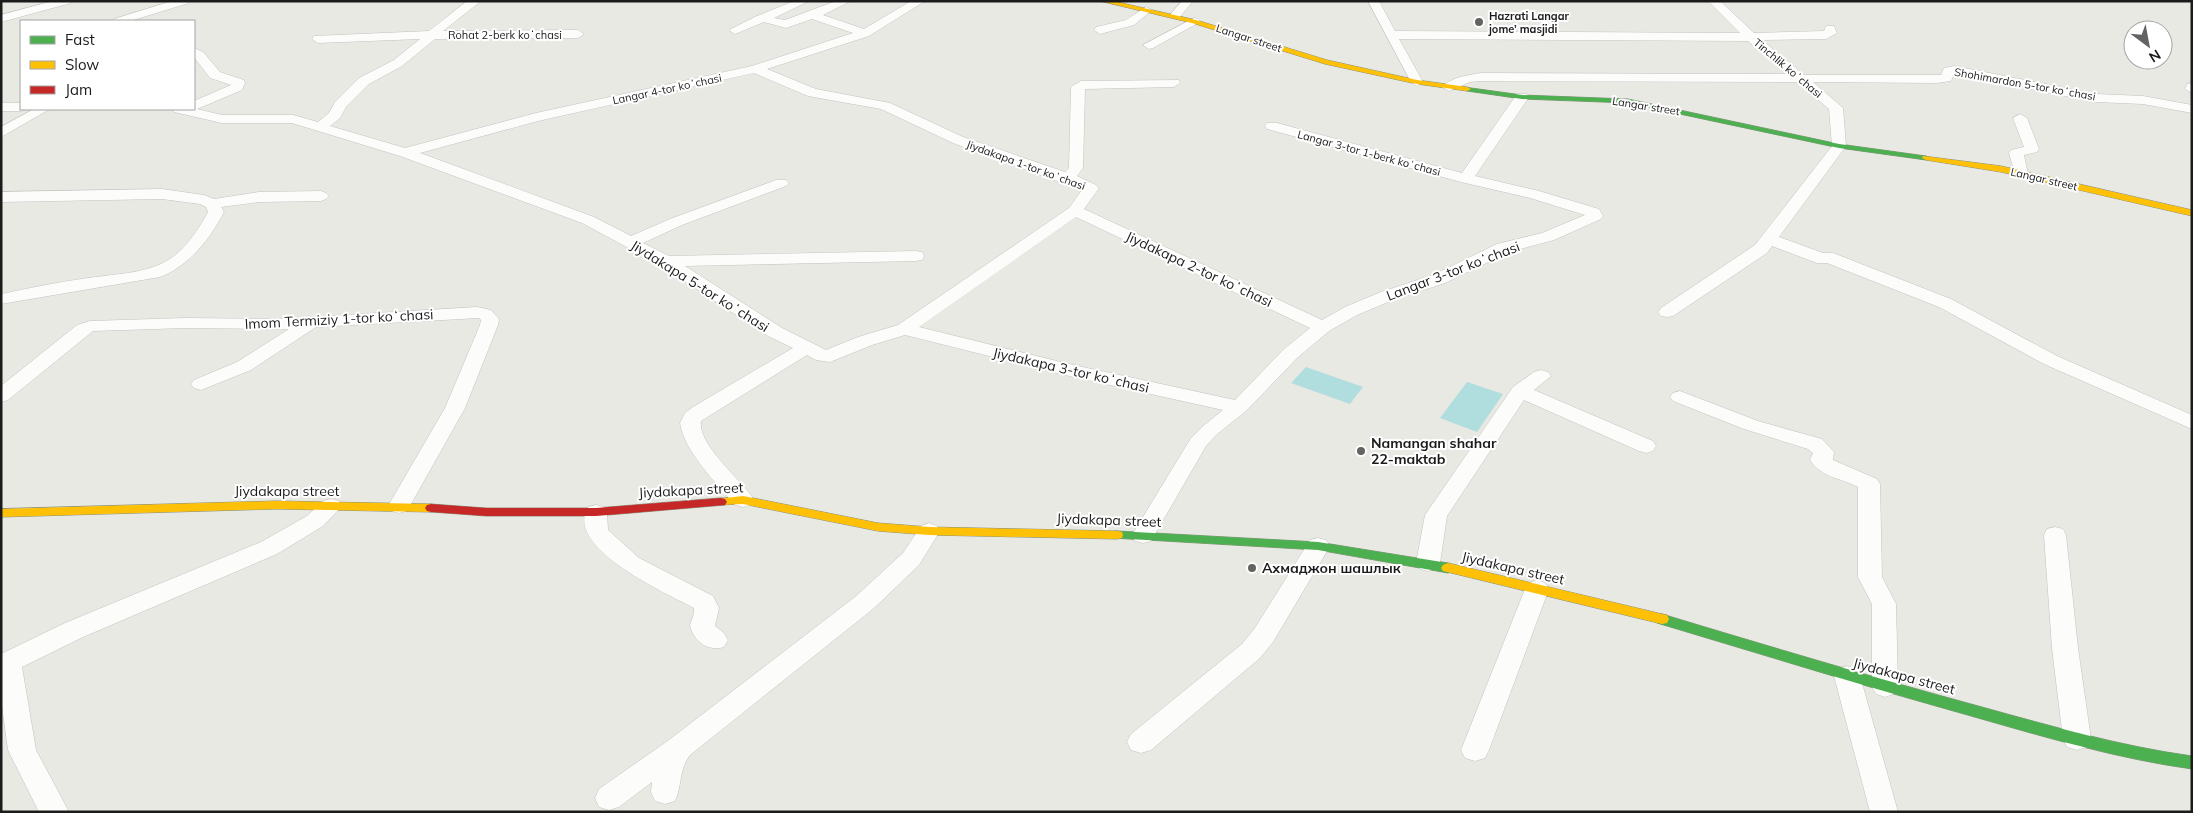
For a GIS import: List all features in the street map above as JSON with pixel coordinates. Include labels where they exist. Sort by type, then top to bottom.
[{"type":"street","points":[[1,21],[67,1]]},
{"type":"street","points":[[121,20],[186,1]]},
{"type":"street","points":[[320,127],[335,115],[340,105],[364,81],[398,63],[476,1]]},
{"type":"street","points":[[735,30],[804,1]]},
{"type":"street","points":[[762,18],[786,24],[846,1]]},
{"type":"street","name":"Langar 4-tor koʻchasi","points":[[405,154],[536,117],[755,69],[865,34],[920,1]]},
{"type":"street","name":"Langar street","points":[[1103,1],[1194,21],[1325,62],[1417,82],[1522,97],[1628,100],[1839,146],[2021,174],[2192,213]]},
{"type":"street","points":[[1175,16],[1188,1]]},
{"type":"street","points":[[1373,1],[1417,82]]},
{"type":"street","name":"Tinchlik koʻchasi","points":[[1713,1],[1751,37],[1836,108],[1839,146]]},
{"type":"street","points":[[1100,30],[1130,24],[1146,10]]},
{"type":"street","points":[[812,15],[865,34]]},
{"type":"street","points":[[1,21],[20,27]]},
{"type":"street","points":[[1149,45],[1194,21]]},
{"type":"street","points":[[1391,35],[1751,37],[1826,35],[1831,33],[1830,29]]},
{"type":"street","name":"Rohat 2-berk koʻchasi","points":[[318,40],[431,35],[578,34]]},
{"type":"street","points":[[195,53],[215,75],[239,83],[236,87],[195,105]]},
{"type":"street","name":"Jiydakapa 1-tor koʻchasi","points":[[755,69],[813,93],[884,106],[958,140],[1068,178],[1090,188],[1075,211],[904,329],[865,340],[830,356],[823,356],[804,347]]},
{"type":"street","name":"Shohimardon 5-tor koʻchasi","points":[[1449,87],[1481,77],[1936,79],[1946,78],[1949,71],[1954,70],[2096,98],[2149,101],[2192,109]]},
{"type":"street","points":[[1068,178],[1076,168],[1078,87],[1081,85],[1174,83]]},
{"type":"street","points":[[1466,179],[1522,97]]},
{"type":"street","points":[[1,108],[20,107]]},
{"type":"street","points":[[1,133],[40,110]]},
{"type":"street","name":"Jiydakapa 5-tor koʻchasi","points":[[194,110],[222,118],[293,119],[405,154],[588,220],[666,261],[775,332],[804,347]]},
{"type":"street","points":[[2020,118],[2032,149],[2016,152],[2021,174]]},
{"type":"street","name":"Langar 3-tor 1-berk koʻchasi","points":[[1272,126],[1466,179]]},
{"type":"street","points":[[1667,312],[1761,249],[1839,146]]},
{"type":"street","name":"Langar 3-tor koʻchasi","points":[[1143,535],[1198,443],[1209,431],[1239,407],[1290,354],[1323,327],[1351,312],[1439,279],[1504,248],[1548,237],[1596,216],[1592,212],[1534,194],[1466,179]]},
{"type":"street","points":[[631,242],[676,222],[781,183]]},
{"type":"street","points":[[1,197],[162,194],[204,200],[212,204],[266,196],[321,196]]},
{"type":"street","points":[[1,299],[149,274],[165,269],[180,259],[212,220],[216,212],[212,204]]},
{"type":"street","name":"Jiydakapa 2-tor koʻchasi","points":[[1075,211],[1323,327]]},
{"type":"street","points":[[1769,239],[1823,260],[1827,257],[1869,272],[1944,303],[2066,367],[2157,405],[2192,423]]},
{"type":"street","points":[[666,261],[916,256]]},
{"type":"street","name":"Imom Termiziy 1-tor koʻchasi","points":[[1,396],[83,329],[90,326],[312,322],[477,312],[489,316],[489,325],[455,408],[399,506]]},
{"type":"street","points":[[201,384],[244,366],[312,322]]},
{"type":"street","name":"Jiydakapa 3-tor koʻchasi","points":[[904,329],[1069,370],[1239,407]]},
{"type":"street","points":[[743,500],[701,449],[692,433],[690,424],[693,417],[700,411],[798,353],[804,347]]},
{"type":"street","points":[[1428,563],[1436,515],[1520,391],[1541,376]]},
{"type":"street","points":[[1520,391],[1646,446]]},
{"type":"street","points":[[1680,397],[1751,426],[1814,444],[1824,452],[1821,460],[1828,468],[1856,477],[1868,484],[1870,577],[1884,604],[1885,687]]},
{"type":"street","name":"Jiydakapa street","points":[[1,513],[248,506],[399,506],[486,512],[596,512],[743,500],[878,527],[1143,535],[1318,546],[1428,563],[1652,616],[1885,687],[2077,739],[2160,758],[2192,763]]},
{"type":"street","points":[[55,812],[45,797],[22,750],[5,664],[74,630],[269,548],[315,521],[331,506]]},
{"type":"street","points":[[596,512],[596,528],[600,535],[631,564],[704,602],[708,608],[707,614],[702,621],[703,632],[715,640]]},
{"type":"street","points":[[609,798],[680,747],[864,603],[911,559],[929,530]]},
{"type":"street","points":[[2055,535],[2065,648],[2077,739]]},
{"type":"street","points":[[1141,742],[1251,651],[1264,635],[1318,546]]},
{"type":"street","points":[[1475,750],[1537,589]]},
{"type":"street","points":[[1847,676],[1884,812]]},
{"type":"street","points":[[665,792],[668,767],[672,756],[680,747]]},
{"type":"shaded area","points":[[1306,367],[1363,387],[1350,404],[1291,383]]},
{"type":"shaded area","points":[[1467,382],[1503,394],[1477,432],[1440,418]]},
{"type":"traffic: fast","points":[[1467,89],[1522,97],[1628,101],[1839,146],[1926,158]]},
{"type":"traffic: fast","points":[[1117,535],[1318,546],[1448,568]]},
{"type":"traffic: fast","points":[[1662,619],[1873,682],[2071,738],[2143,755],[2192,763]]},
{"type":"traffic: slow","points":[[1103,1],[1194,21],[1325,62],[1417,82],[1467,89]]},
{"type":"traffic: slow","points":[[1926,158],[2001,169],[2192,213]]},
{"type":"traffic: slow","points":[[721,502],[743,500],[878,527],[929,531],[1117,535]]},
{"type":"traffic: slow","points":[[1,513],[277,505],[431,508]]},
{"type":"traffic: slow","points":[[1448,568],[1662,619]]},
{"type":"traffic: jam","points":[[431,508],[486,512],[596,512],[721,502]]},
{"type":"place","name":"Hazrati Langar jome’ masjidi","points":[[1479,22]]},
{"type":"place","name":"Namangan shahar 22-maktab","points":[[1361,451]]},
{"type":"place","name":"Ахмаджон шашлык","points":[[1252,568]]}]
